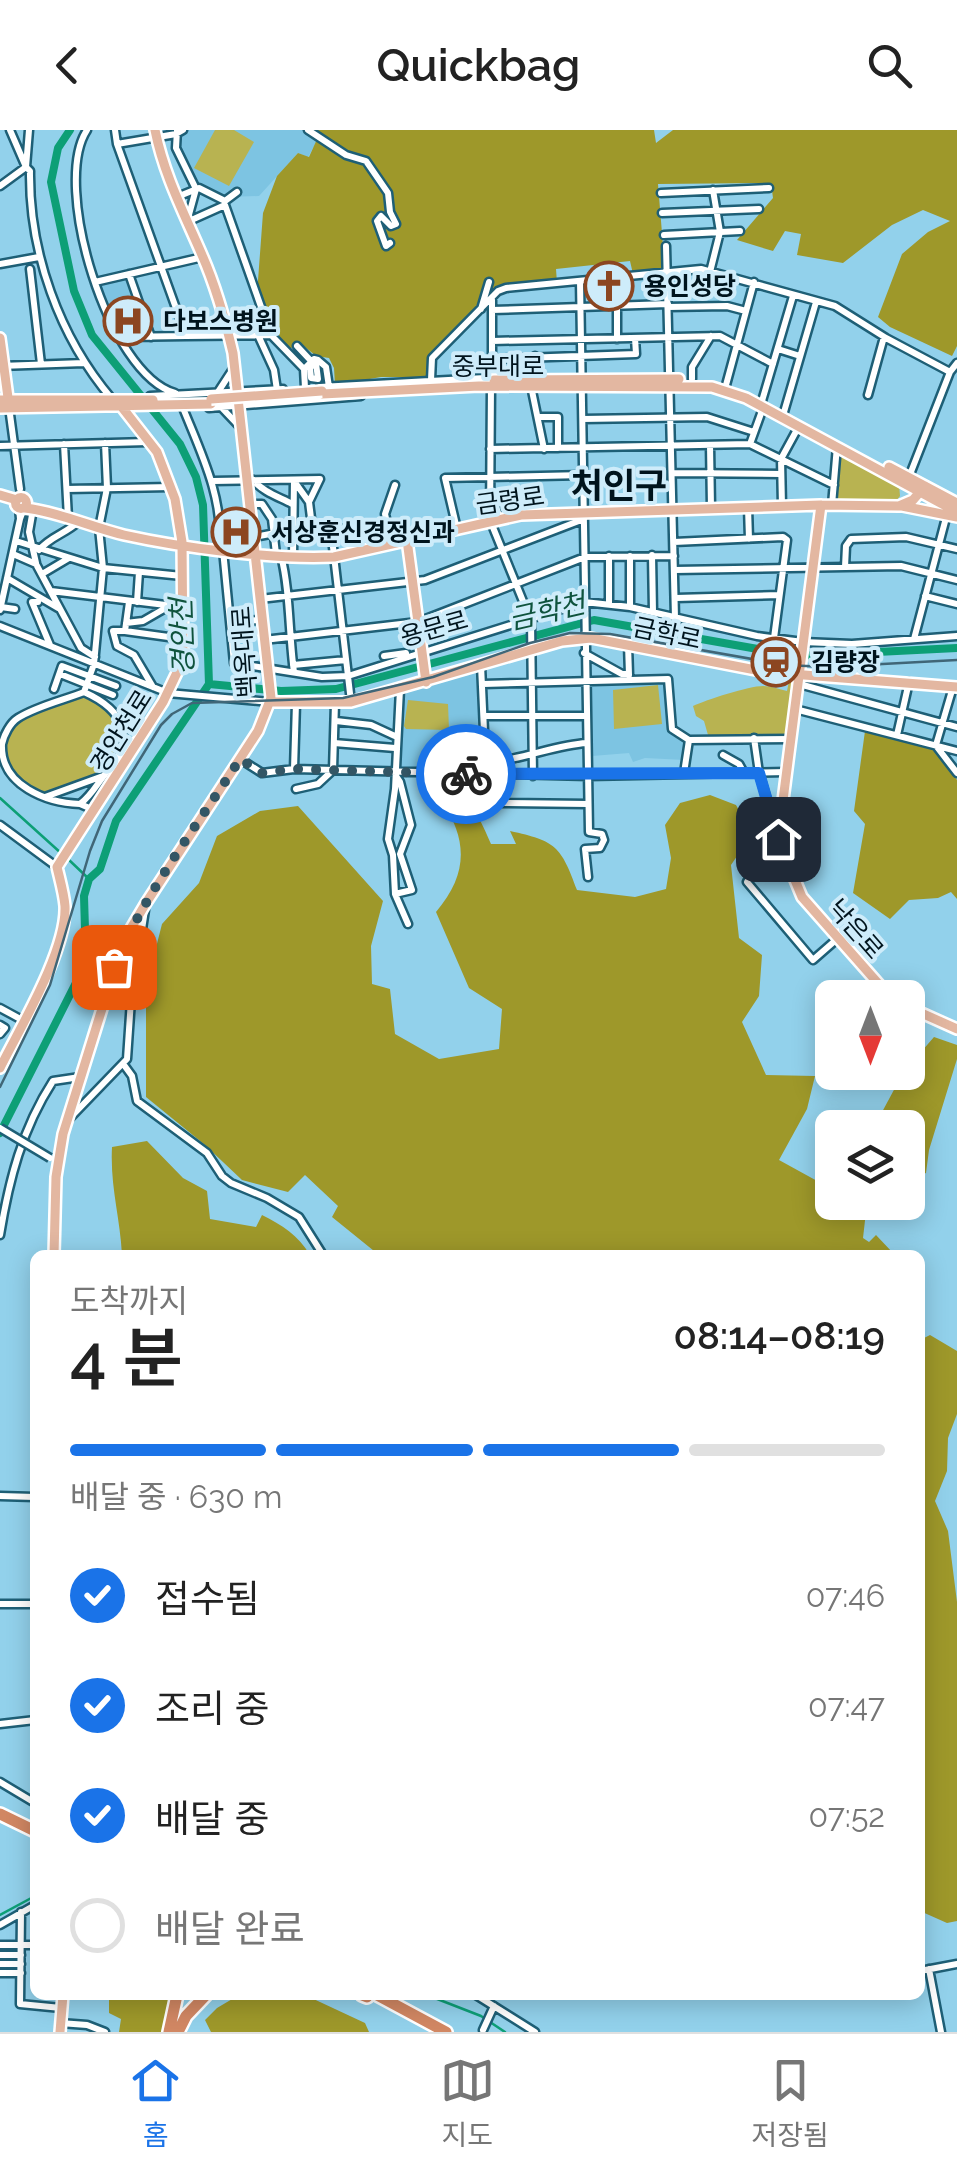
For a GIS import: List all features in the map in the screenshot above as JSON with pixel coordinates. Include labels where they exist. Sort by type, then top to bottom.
[{"type":"highway","points":[[0,1806],[30,1821]]},
{"type":"highway","points":[[0,1814],[30,1829]]},
{"type":"highway","points":[[173,2031],[176,2000]]},
{"type":"highway","points":[[173,2031],[201,2000]]},
{"type":"highway","points":[[374,2000],[429,2032]]},
{"type":"highway","points":[[376,2000],[446,2032]]},
{"type":"highway","points":[[399,2000],[446,2032]]},
{"type":"main road","name":"백옥대로","points":[[54,1250],[54,1159],[122,948],[146,902],[265,719],[270,700],[250,479],[228,334],[156,133]]},
{"type":"main road","points":[[0,338],[4,404]]},
{"type":"main road","name":"중부대로","points":[[4,404],[158,406],[324,391],[692,379],[726,385],[903,478]]},
{"type":"main road","name":"중부대로","points":[[670,382],[727,390],[784,412],[923,489],[957,503]]},
{"type":"main road","name":"중부대로","points":[[120,403],[141,399],[175,403]]},
{"type":"main road","name":"경안천로","points":[[58,866],[171,694],[182,660],[185,545],[172,487],[164,464],[120,403]]},
{"type":"main road","points":[[894,506],[903,495],[903,478]]},
{"type":"main road","name":"중부대로","points":[[923,489],[954,514]]},
{"type":"main road","points":[[894,506],[913,500],[923,489]]},
{"type":"main road","points":[[0,497],[99,528],[185,545]]},
{"type":"main road","name":"금령로","points":[[185,545],[334,557],[495,519],[826,505],[894,506],[954,514]]},
{"type":"main road","name":"낙은로","points":[[826,505],[803,643],[778,839],[802,897],[875,980]]},
{"type":"main road","points":[[406,540],[426,681]]},
{"type":"main road","name":"금학로","points":[[270,700],[336,703],[584,637],[799,680],[909,681],[955,692]]},
{"type":"main road","points":[[0,1068],[62,933],[65,907],[58,866]]},
{"type":"main road","points":[[925,1015],[957,1029]]},
{"type":"main road","points":[[60,2027],[62,2000]]},
{"type":"street","points":[[10,130],[30,170],[42,269],[84,362],[120,403]]},
{"type":"street","points":[[0,186],[26,167],[29,130]]},
{"type":"street","points":[[87,130],[81,140],[74,176],[95,282],[117,337],[166,390],[237,406],[491,383]]},
{"type":"street","points":[[115,130],[186,336]]},
{"type":"street","points":[[308,130],[346,155],[362,158],[384,186],[396,224],[377,218],[386,247]]},
{"type":"street","points":[[117,144],[179,131],[176,148],[196,189],[187,222]]},
{"type":"street","points":[[661,192],[769,188]]},
{"type":"street","points":[[176,197],[196,189],[225,200],[237,192]]},
{"type":"street","points":[[710,272],[720,232],[714,190]]},
{"type":"street","points":[[187,222],[225,205],[271,335],[304,369],[306,388]]},
{"type":"street","points":[[662,213],[759,209]]},
{"type":"street","points":[[664,235],[740,231]]},
{"type":"street","points":[[666,246],[675,618]]},
{"type":"street","points":[[0,264],[39,257]]},
{"type":"street","points":[[95,282],[203,257]]},
{"type":"street","points":[[19,260],[30,269],[42,269]]},
{"type":"street","points":[[30,269],[41,364]]},
{"type":"street","points":[[431,380],[432,358],[491,295],[580,281],[701,270],[835,306],[884,338],[950,372]]},
{"type":"street","points":[[129,274],[151,336]]},
{"type":"street","points":[[580,281],[588,832],[602,834],[604,840],[600,848],[585,850],[588,877]]},
{"type":"street","points":[[489,282],[490,493],[502,550],[532,621],[533,776]]},
{"type":"street","points":[[726,385],[754,282]]},
{"type":"street","points":[[750,444],[793,296]]},
{"type":"street","points":[[784,412],[816,302]]},
{"type":"street","points":[[616,306],[617,338]]},
{"type":"street","points":[[492,310],[727,306],[746,311]]},
{"type":"street","points":[[256,334],[274,370],[276,390]]},
{"type":"street","points":[[117,337],[271,335]]},
{"type":"street","points":[[492,342],[711,336],[738,343],[773,364]]},
{"type":"street","points":[[692,379],[692,366],[711,336]]},
{"type":"street","points":[[492,359],[636,354],[636,338]]},
{"type":"street","points":[[868,395],[884,338]]},
{"type":"street","points":[[298,346],[326,368],[324,391]]},
{"type":"street","points":[[778,348],[800,356]]},
{"type":"street","points":[[536,356],[533,382],[544,448]]},
{"type":"street","points":[[2,359],[41,364],[84,362]]},
{"type":"street","points":[[304,369],[316,362]]},
{"type":"street","points":[[903,478],[957,363]]},
{"type":"street","points":[[215,401],[234,368]]},
{"type":"street","points":[[215,401],[236,392],[306,388],[324,391],[431,380],[491,383]]},
{"type":"street","points":[[181,395],[175,403],[212,481],[218,504],[234,663],[268,669]]},
{"type":"street","points":[[215,401],[240,426]]},
{"type":"street","points":[[4,404],[36,564],[81,648],[94,660]]},
{"type":"street","points":[[538,417],[558,417],[558,448]]},
{"type":"street","points":[[583,419],[708,417],[754,432]]},
{"type":"street","points":[[782,506],[781,459],[799,426]]},
{"type":"street","points":[[0,446],[149,442]]},
{"type":"street","points":[[85,688],[94,660],[97,631],[102,568],[99,528],[107,488],[106,443]]},
{"type":"street","points":[[35,548],[52,536],[69,531],[73,521],[66,489],[64,444]]},
{"type":"street","points":[[490,449],[750,444],[834,485]]},
{"type":"street","points":[[710,445],[711,508]]},
{"type":"street","points":[[826,505],[834,485],[837,446]]},
{"type":"street","points":[[672,473],[781,474]]},
{"type":"street","points":[[457,528],[445,478],[584,475]]},
{"type":"street","points":[[250,479],[293,504]]},
{"type":"street","points":[[212,481],[320,479],[309,502]]},
{"type":"street","points":[[294,480],[309,502],[312,526]]},
{"type":"street","points":[[293,556],[294,480]]},
{"type":"street","points":[[392,544],[386,514],[395,485]]},
{"type":"street","points":[[66,489],[172,487]]},
{"type":"street","points":[[15,609],[0,608],[22,504]]},
{"type":"street","points":[[251,504],[262,504],[272,519],[287,581],[293,669],[346,660]]},
{"type":"street","points":[[748,507],[749,538]]},
{"type":"street","points":[[914,639],[940,544],[954,514]]},
{"type":"street","points":[[260,599],[425,580],[584,515]]},
{"type":"street","points":[[254,536],[312,526],[331,530],[387,526]]},
{"type":"street","points":[[331,530],[350,698]]},
{"type":"street","points":[[674,542],[783,537],[787,540],[774,638]]},
{"type":"street","points":[[845,567],[846,546],[852,539],[906,537],[957,549]]},
{"type":"street","points":[[16,541],[102,568],[182,576]]},
{"type":"street","points":[[12,554],[36,564]]},
{"type":"street","points":[[652,555],[653,612]]},
{"type":"street","points":[[609,556],[610,604]]},
{"type":"street","points":[[630,556],[630,607]]},
{"type":"street","points":[[264,640],[418,622],[585,557],[674,556]]},
{"type":"street","points":[[42,574],[70,558]]},
{"type":"street","points":[[675,570],[900,566],[957,580]]},
{"type":"street","points":[[125,627],[139,572]]},
{"type":"street","points":[[6,581],[60,609]]},
{"type":"street","points":[[50,591],[182,606]]},
{"type":"street","points":[[675,598],[779,595]]},
{"type":"street","points":[[925,596],[957,604]]},
{"type":"street","points":[[35,602],[51,646]]},
{"type":"street","points":[[97,631],[113,631],[142,621],[170,605]]},
{"type":"street","name":"용문로","points":[[268,669],[348,678],[584,605],[630,607],[803,643],[852,644],[957,636]]},
{"type":"street","points":[[231,631],[240,621],[262,620]]},
{"type":"street","points":[[0,626],[94,660],[171,694]]},
{"type":"street","points":[[125,627],[184,639]]},
{"type":"street","points":[[113,631],[117,646],[134,655],[153,687]]},
{"type":"street","points":[[628,644],[629,677]]},
{"type":"street","points":[[384,656],[421,653]]},
{"type":"street","points":[[584,653],[629,677]]},
{"type":"street","points":[[54,689],[62,666],[116,686]]},
{"type":"street","points":[[482,667],[486,775]]},
{"type":"street","points":[[60,674],[110,704],[123,730],[120,754],[80,804]]},
{"type":"street","points":[[483,684],[586,683],[629,677],[668,679],[672,729],[689,740],[792,739]]},
{"type":"street","points":[[799,680],[957,727]]},
{"type":"street","points":[[897,735],[909,681]]},
{"type":"street","points":[[94,810],[42,798],[25,788],[7,771],[1,751],[3,739],[17,718],[85,688],[112,694]]},
{"type":"street","points":[[396,894],[412,890],[388,838],[400,689]]},
{"type":"street","points":[[936,745],[955,692]]},
{"type":"street","name":"금학로","points":[[171,694],[270,700]]},
{"type":"street","points":[[294,769],[296,703]]},
{"type":"street","points":[[296,789],[318,784],[332,770],[336,703]]},
{"type":"street","points":[[795,708],[957,750]]},
{"type":"street","points":[[485,716],[587,716]]},
{"type":"street","points":[[336,722],[371,725],[397,737]]},
{"type":"street","points":[[754,738],[759,773],[778,839]]},
{"type":"street","points":[[684,774],[689,740]]},
{"type":"street","points":[[334,743],[395,748]]},
{"type":"street","points":[[486,762],[504,762],[533,751],[587,743]]},
{"type":"street","points":[[936,745],[957,773]]},
{"type":"street","points":[[723,755],[739,764],[744,773]]},
{"type":"street","points":[[240,759],[262,773],[294,769],[533,776],[787,772]]},
{"type":"street","points":[[396,773],[411,825],[397,854],[396,894],[408,924]]},
{"type":"street","points":[[42,798],[104,775]]},
{"type":"street","points":[[502,775],[503,802],[588,804]]},
{"type":"street","points":[[0,825],[58,866]]},
{"type":"street","points":[[786,861],[761,870],[747,882],[814,960],[837,939]]},
{"type":"street","points":[[66,1122],[124,1065],[146,902]]},
{"type":"street","points":[[122,948],[131,944],[138,951]]},
{"type":"street","points":[[0,1008],[24,1020]]},
{"type":"street","points":[[0,1025],[6,1028],[0,1034]]},
{"type":"street","points":[[124,1065],[132,1076],[137,1101],[208,1153],[230,1182],[267,1198],[298,1218],[319,1250]]},
{"type":"street","points":[[0,1236],[17,1150],[39,1102],[53,1081],[78,1080],[80,1100],[88,1103]]},
{"type":"street","points":[[0,1128],[54,1159]]},
{"type":"street","points":[[0,1496],[30,1497]]},
{"type":"street","points":[[0,1604],[30,1604]]},
{"type":"street","points":[[0,1724],[30,1721]]},
{"type":"street","points":[[0,1782],[30,1799]]},
{"type":"street","points":[[0,1925],[30,1908]]},
{"type":"street","points":[[22,1912],[20,2004],[61,2008]]},
{"type":"street","points":[[0,1945],[30,1945]]},
{"type":"street","points":[[0,1954],[21,1955]]},
{"type":"street","points":[[0,1964],[21,1969]]},
{"type":"street","points":[[925,1970],[957,1964]]},
{"type":"street","points":[[0,1973],[21,1969]]},
{"type":"street","points":[[925,1974],[941,2032]]},
{"type":"street","points":[[484,2000],[535,2032]]},
{"type":"street","points":[[493,2032],[484,2027],[494,2006]]},
{"type":"street","points":[[60,2027],[87,2025],[105,2032]]},
{"type":"shaded area","points":[[183,130],[308,130],[319,137],[308,157],[298,153],[259,196],[226,197],[195,182],[176,134]]},
{"type":"shaded area","points":[[215,130],[234,130],[254,142],[229,186],[194,168]]},
{"type":"shaded area","points":[[308,130],[654,130],[656,143],[673,130],[957,130],[957,346],[952,356],[890,327],[878,317],[902,254],[928,232],[950,221],[923,210],[892,225],[843,263],[797,255],[801,234],[785,231],[773,251],[737,240],[773,198],[771,183],[658,184],[665,270],[633,274],[630,261],[556,269],[557,283],[498,291],[432,358],[429,377],[381,377],[335,385],[329,358],[316,356],[300,343],[288,350],[272,334],[257,294],[263,213],[277,176],[298,153],[309,157],[318,137]]},
{"type":"shaded area","name":"다보스병원","points":[[129,274],[151,337],[117,337],[95,282]]},
{"type":"shaded area","points":[[846,454],[899,484],[897,500],[832,499],[836,460]]},
{"type":"shaded area","points":[[481,670],[486,775],[396,771],[402,694]]},
{"type":"shaded area","points":[[666,681],[671,729],[687,741],[685,760],[645,758],[633,762],[629,753],[592,756],[590,685]]},
{"type":"shaded area","points":[[789,681],[795,682],[786,735],[708,735],[704,721],[696,716],[693,706],[699,703],[757,687],[787,691]]},
{"type":"shaded area","points":[[658,685],[662,724],[614,729],[613,690]]},
{"type":"shaded area","points":[[79,698],[92,699],[108,708],[116,724],[119,754],[90,778],[65,789],[28,789],[29,785],[14,773],[7,760],[6,742],[11,732],[29,716]]},
{"type":"shaded area","points":[[408,700],[448,704],[449,730],[406,729]]},
{"type":"shaded area","points":[[865,731],[935,748],[957,780],[957,899],[951,892],[938,898],[909,900],[890,919],[853,893],[865,824],[854,811]]},
{"type":"shaded area","points":[[710,795],[736,805],[752,834],[731,865],[739,938],[762,955],[759,996],[742,1022],[766,1075],[815,1076],[807,1109],[779,1160],[815,1180],[815,1220],[865,1220],[863,1238],[869,1242],[876,1235],[890,1250],[373,1250],[332,1217],[338,1206],[305,1175],[288,1192],[242,1180],[146,1097],[146,987],[162,924],[199,883],[217,836],[260,811],[298,806],[383,901],[371,946],[372,984],[390,989],[395,1034],[439,1059],[499,1049],[502,1009],[469,988],[436,912],[454,884],[461,857],[457,830],[442,801],[461,802],[474,811],[491,844],[516,844],[510,831],[547,842],[561,855],[577,890],[635,897],[666,889],[671,858],[665,825],[680,803]]},
{"type":"shaded area","points":[[934,1037],[957,1045],[957,1059],[925,1173],[925,1110],[883,1110],[894,1090],[925,1090],[925,1047]]},
{"type":"shaded area","points":[[147,1141],[183,1178],[207,1191],[210,1219],[256,1227],[262,1215],[289,1231],[306,1250],[121,1250],[112,1147]]},
{"type":"shaded area","points":[[930,1335],[957,1351],[957,1414],[948,1438],[947,1471],[935,1501],[948,1531],[957,1602],[957,1921],[947,1923],[925,1913],[925,1338]]},
{"type":"shaded area","points":[[109,2000],[168,2000],[165,2032],[119,2032],[121,2019],[109,2013]]},
{"type":"shaded area","points":[[231,2000],[316,2000],[365,2023],[369,2032],[211,2032],[205,2020]]},
{"type":"waterway","name":"경안천","points":[[0,1133],[86,963],[84,896],[89,879],[100,869],[116,821],[209,684],[203,505],[196,477],[180,444],[92,335],[74,291],[51,182],[58,148],[70,130]]},
{"type":"waterway","name":"금학천","points":[[209,684],[281,691],[336,689],[594,620],[797,656],[957,648]]},
{"type":"waterway","points":[[0,798],[62,854]]},
{"type":"waterway","points":[[68,859],[89,879]]},
{"type":"waterway","points":[[0,1915],[30,1899]]},
{"type":"waterway","points":[[440,2000],[481,2016],[505,2032]]},
{"type":"tram line","points":[[0,1087],[50,985],[102,821],[161,725],[192,703],[343,698],[433,677],[570,633],[610,634],[786,665],[827,667],[957,660]]},
{"type":"way so far","points":[[114,967],[146,902],[240,759],[262,773],[294,769],[466,774]]},
{"type":"place","name":"용인성당","points":[[609,286]]},
{"type":"place","name":"다보스병원","points":[[128,321]]},
{"type":"place","name":"서상훈신경정신과","points":[[236,532]]},
{"type":"place","name":"김량장","points":[[776,662]]},
{"type":"district","name":"처인구","points":[[619,486]]},
{"type":"route","points":[[466,774],[759,773],[778,839]]}]
